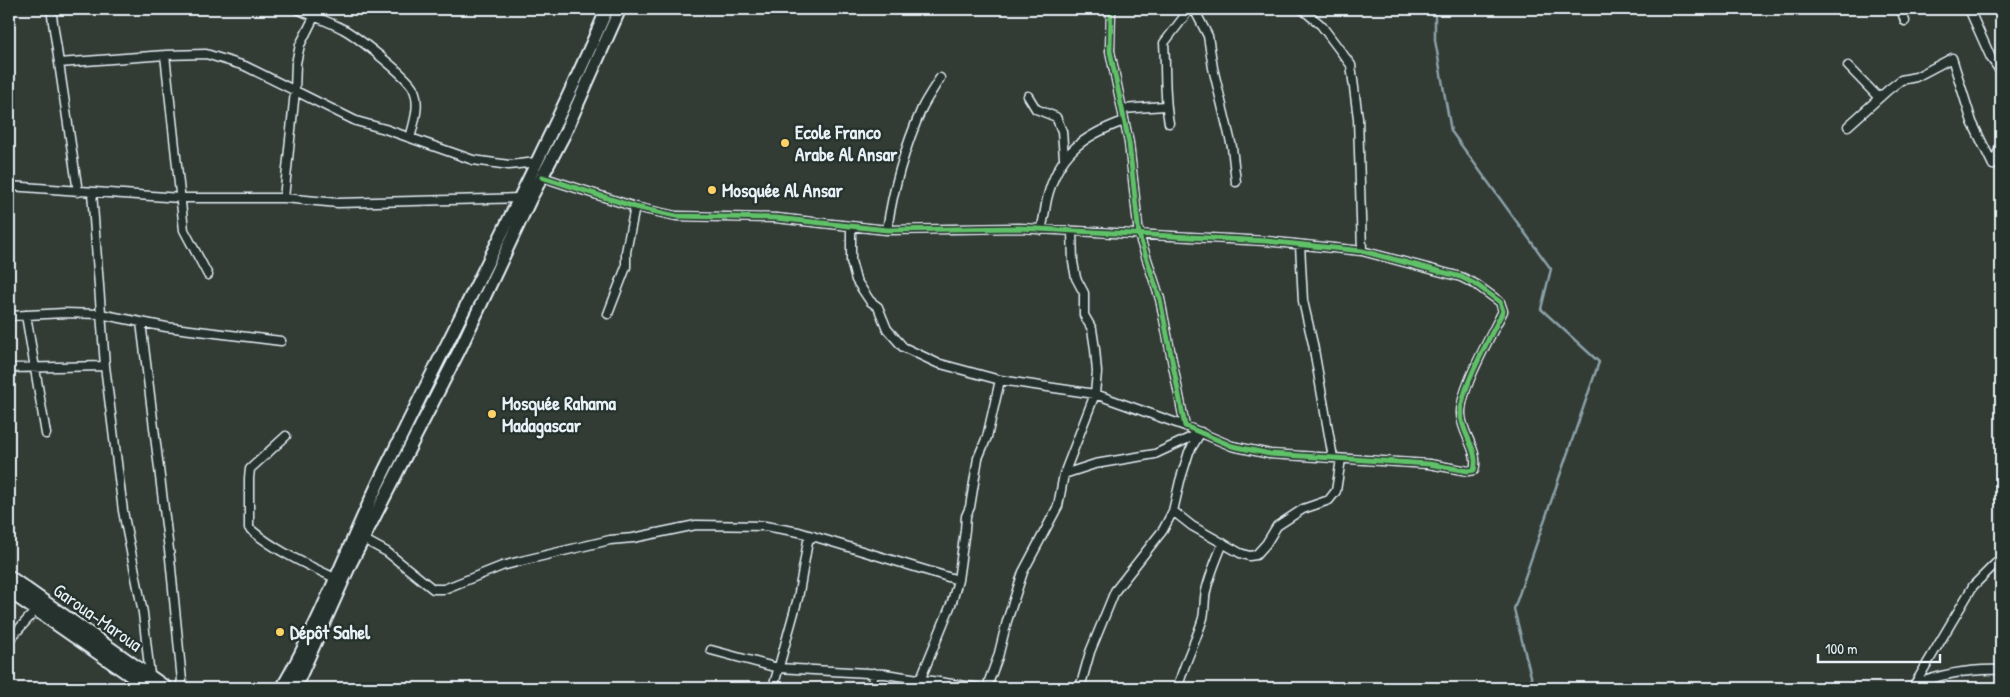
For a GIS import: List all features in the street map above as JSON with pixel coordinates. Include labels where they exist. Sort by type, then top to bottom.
[{"type":"highway","name":"Garoua-Maroua","points":[[9,577],[149,682]]},
{"type":"highway","name":"Garoua-Maroua","points":[[9,591],[149,682],[166,688]]},
{"type":"main road","points":[[282,688],[300,657],[367,504],[558,122],[607,9]]},
{"type":"main road","points":[[295,688],[363,539],[461,347],[531,198],[564,135],[620,9]]},
{"type":"street","points":[[51,9],[78,192]]},
{"type":"street","points":[[297,9],[342,29],[357,38],[402,76],[414,89],[416,114],[410,138]]},
{"type":"street","points":[[1111,9],[1110,51],[1129,143],[1139,234],[1160,299],[1185,426]]},
{"type":"street","points":[[1169,123],[1165,106],[1166,69],[1164,43],[1190,9]]},
{"type":"street","points":[[1194,9],[1208,36],[1232,147],[1236,182]]},
{"type":"street","points":[[1302,9],[1321,25],[1351,65],[1358,118],[1362,251]]},
{"type":"street","points":[[1901,9],[1905,21]]},
{"type":"street","points":[[1969,9],[1991,58],[2001,72]]},
{"type":"street","points":[[284,198],[296,91],[298,54],[314,17]]},
{"type":"street","points":[[59,63],[165,55],[206,54],[245,66],[356,120],[473,160],[509,165],[537,162]]},
{"type":"street","points":[[165,55],[184,230],[208,275]]},
{"type":"street","points":[[1848,126],[1901,80],[1916,77],[1952,58],[1972,122],[1993,165],[2001,146]]},
{"type":"street","points":[[1848,66],[1879,98]]},
{"type":"street","points":[[887,230],[892,194],[922,107],[940,78]]},
{"type":"street","points":[[1028,96],[1036,109],[1056,117],[1062,131],[1064,158]]},
{"type":"street","points":[[1122,109],[1165,106]]},
{"type":"street","points":[[1041,230],[1047,200],[1059,165],[1064,158],[1085,139],[1105,128],[1124,121]]},
{"type":"street","points":[[542,177],[635,207],[676,216],[776,218],[887,230],[1019,228],[1300,244],[1362,251],[1461,277],[1477,285],[1500,302],[1503,311],[1474,372],[1462,404],[1461,416],[1472,446],[1474,470],[1468,471],[1429,464],[1270,454],[1232,446],[1201,432],[1094,394],[1000,380],[937,364],[903,347],[887,329],[878,307],[870,301],[856,280],[851,261],[851,227]]},
{"type":"street","points":[[9,186],[180,198],[284,198],[338,203],[531,198]]},
{"type":"street","points":[[92,192],[105,366],[123,512],[143,613],[149,682]]},
{"type":"street","points":[[608,314],[626,267],[626,252],[635,207]]},
{"type":"street","points":[[989,688],[989,681],[1023,572],[1058,506],[1064,474],[1094,394],[1097,372],[1095,349],[1092,329],[1084,315],[1084,293],[1074,270],[1072,231]]},
{"type":"street","points":[[1300,244],[1303,301],[1313,344],[1333,458]]},
{"type":"street","points":[[9,316],[64,313],[100,314],[239,337],[281,341]]},
{"type":"street","points":[[26,314],[46,434]]},
{"type":"street","points":[[141,322],[170,558],[182,681],[179,688]]},
{"type":"street","points":[[9,368],[105,366]]},
{"type":"street","points":[[921,678],[952,602],[958,580],[966,516],[970,506],[978,458],[988,437],[1000,380]]},
{"type":"street","points":[[1064,474],[1095,464],[1155,454],[1201,432]]},
{"type":"street","points":[[1080,688],[1090,652],[1115,591],[1163,530],[1173,511],[1189,452],[1201,432]]},
{"type":"street","points":[[286,436],[250,469],[249,528],[258,536],[298,561],[335,578]]},
{"type":"street","points":[[1173,511],[1192,526],[1240,554],[1256,555],[1266,544],[1277,526],[1302,509],[1329,500],[1336,491],[1342,459]]},
{"type":"street","points":[[363,539],[387,552],[433,589],[444,590],[502,566],[521,561],[610,540],[634,538],[696,525],[765,526],[813,536],[844,547],[958,580]]},
{"type":"street","points":[[772,688],[798,598],[808,542],[813,536]]},
{"type":"street","points":[[1178,688],[1183,668],[1196,640],[1203,616],[1206,591],[1223,543]]},
{"type":"street","points":[[1913,686],[1973,586],[2001,558]]},
{"type":"street","points":[[9,640],[36,610]]},
{"type":"street","points":[[711,650],[778,668],[874,673],[921,678],[979,688]]},
{"type":"street","points":[[1913,686],[1980,669],[2001,670]]},
{"type":"street","points":[[871,688],[874,673]]},
{"type":"waterway","points":[[1435,9],[1435,40],[1451,131],[1551,269],[1541,309],[1599,362],[1514,609],[1534,688]]},
{"type":"cycle path","points":[[542,177],[635,207],[676,216],[776,218],[887,230],[1019,228],[1266,241],[1362,251],[1461,277],[1477,285],[1500,302],[1503,311],[1471,377],[1462,403],[1462,421],[1473,449],[1474,470],[1468,471],[1429,464],[1270,454],[1232,446],[1185,426],[1160,299],[1139,235],[1129,143],[1110,51],[1111,9]]},
{"type":"place","name":"Ecole Franco Arabe Al Ansar","points":[[785,143]]},
{"type":"place","name":"Mosquée Al Ansar","points":[[712,190]]},
{"type":"place","name":"Mosquée Rahama Madagascar","points":[[492,414]]},
{"type":"place","name":"Dépôt Sahel","points":[[280,632]]}]
